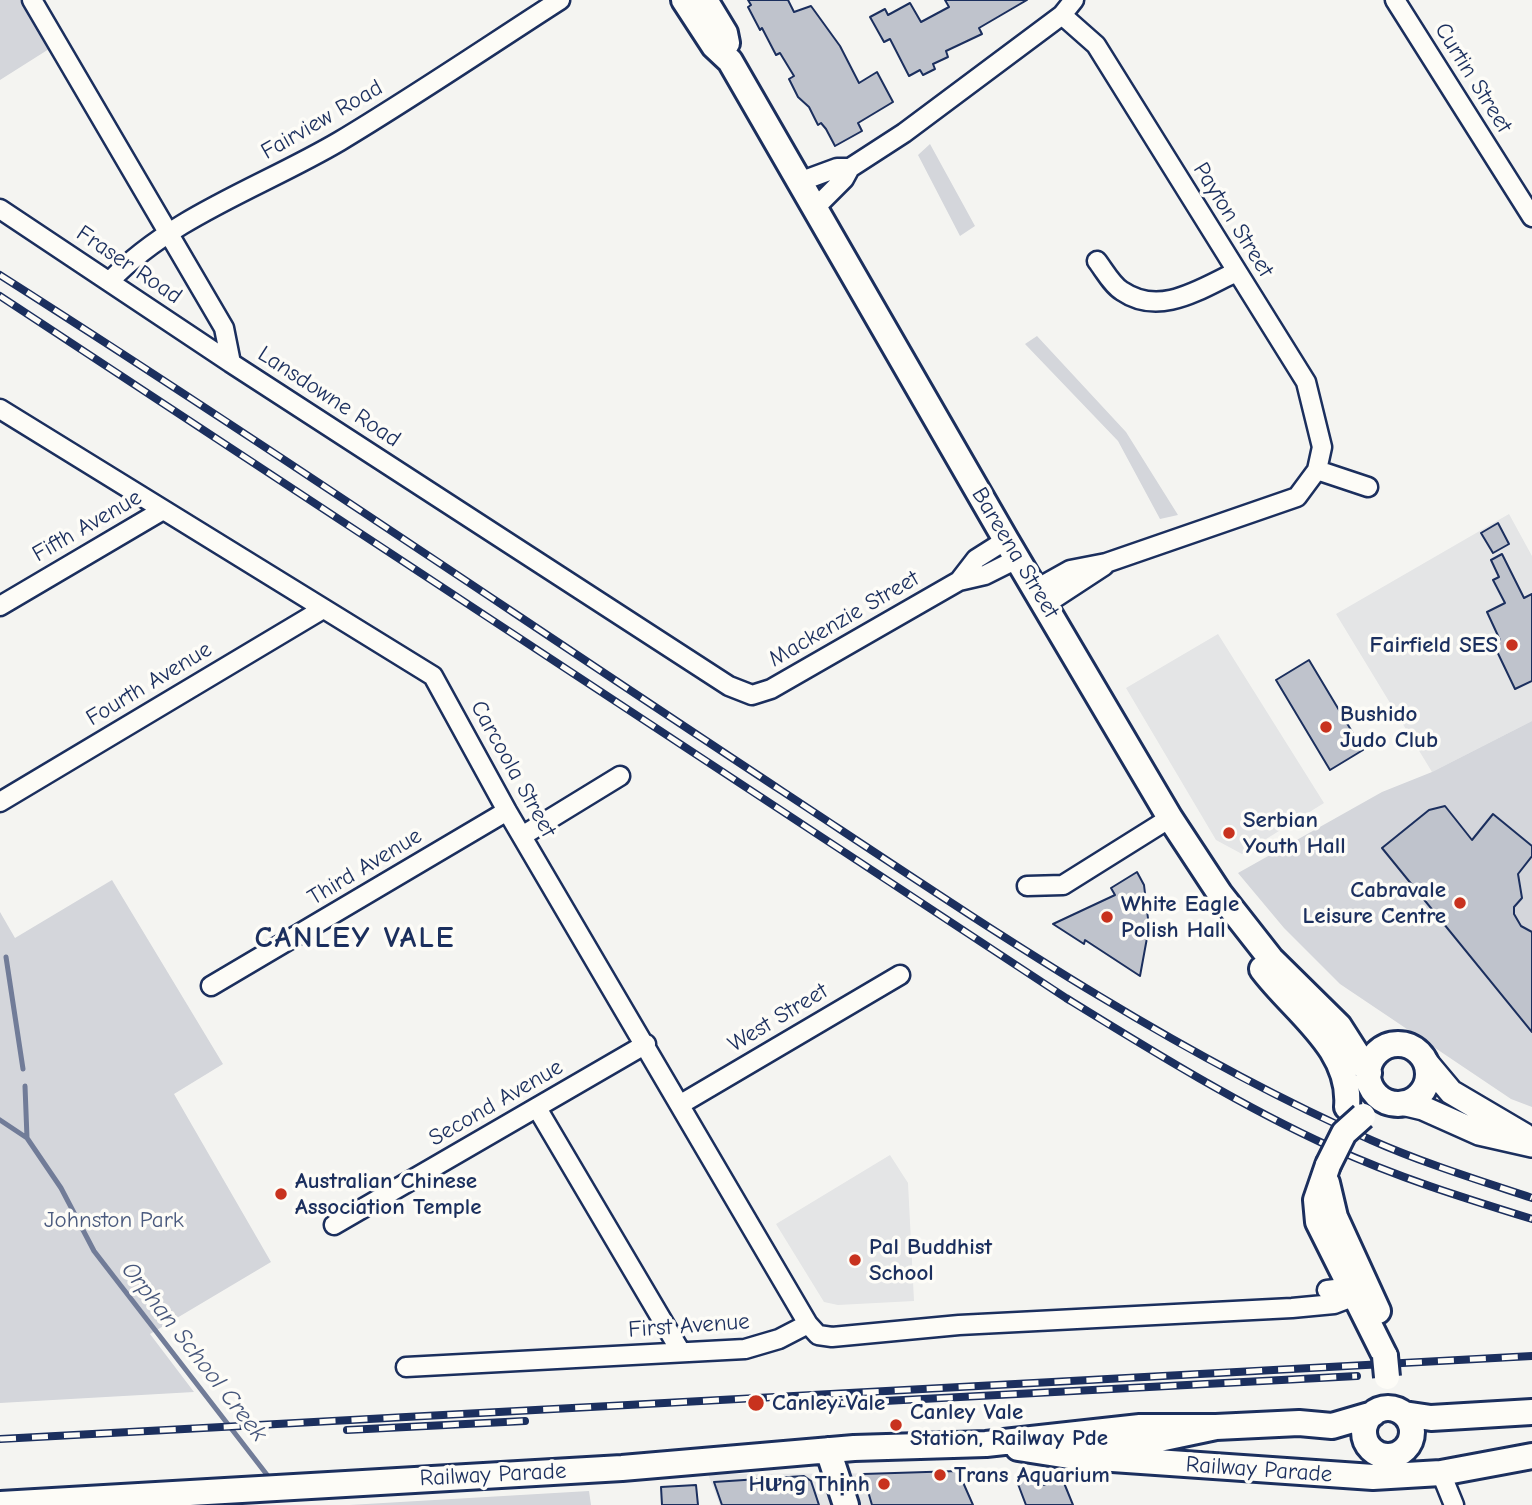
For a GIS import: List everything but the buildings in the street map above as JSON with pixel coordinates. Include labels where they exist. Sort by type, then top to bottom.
[{"type":"main road","name":"Bareena Street","points":[[684,0],[714,46],[730,61],[1011,549],[1170,818],[1212,883],[1271,958],[1334,1020],[1369,1076]]},
{"type":"main road","name":"Bareena Street","points":[[705,0],[725,33],[730,61]]},
{"type":"main road","points":[[1212,883],[1265,973],[1335,1054],[1345,1074],[1349,1121]]},
{"type":"main road","name":"Bareena Street","points":[[1334,1020],[1373,1040],[1398,1044]]},
{"type":"main road","points":[[1349,1121],[1414,1099],[1423,1091],[1428,1073],[1425,1060],[1411,1047],[1398,1044],[1380,1050],[1371,1060],[1369,1076],[1328,1165],[1329,1196],[1344,1255],[1375,1301],[1381,1325],[1386,1366],[1383,1398],[1367,1421],[1364,1433],[1368,1445],[1377,1453]]},
{"type":"main road","points":[[1369,1076],[1378,1096],[1399,1103]]},
{"type":"main road","points":[[1344,1255],[1349,1258],[1358,1286],[1355,1296],[1386,1366],[1402,1413],[1412,1430],[1410,1441],[1404,1450]]},
{"type":"main road","points":[[1069,1456],[1139,1445],[1216,1427],[1338,1425],[1387,1408],[1424,1418],[1532,1412]]},
{"type":"main road","points":[[1313,1424],[1377,1453],[1393,1455],[1436,1427],[1482,1414]]},
{"type":"main road","name":"Railway Parade","points":[[0,1504],[622,1468],[828,1450],[998,1443],[1140,1427],[1216,1427]]},
{"type":"main road","points":[[998,1443],[1106,1437],[1164,1454],[1220,1466]]},
{"type":"main road","name":"Railway Parade","points":[[998,1443],[1069,1456],[1373,1478],[1441,1474],[1532,1456]]},
{"type":"main road","points":[[828,1450],[846,1505]]},
{"type":"street","name":"Lansdowne Road","points":[[32,0],[224,327],[231,363],[729,686],[752,695]]},
{"type":"street","name":"Fairview Road","points":[[110,281],[132,258],[169,233],[339,141],[560,0]]},
{"type":"street","points":[[814,208],[844,179],[850,168],[904,133],[1062,15],[1074,0]]},
{"type":"street","name":"Curtin Street","points":[[1395,0],[1532,217]]},
{"type":"street","name":"Payton Street","points":[[1062,15],[1096,45],[1306,382],[1322,447],[1317,470]]},
{"type":"street","points":[[799,182],[837,168],[850,168]]},
{"type":"street","name":"Fraser Road","points":[[0,209],[231,363]]},
{"type":"street","points":[[1097,261],[1121,291],[1158,304],[1183,297],[1236,272]]},
{"type":"street","name":"Carcoola Street","points":[[0,409],[433,676],[507,811],[808,1324]]},
{"type":"street","points":[[1041,597],[1107,563],[1297,497],[1317,470],[1368,487]]},
{"type":"street","name":"Fifth Avenue","points":[[0,606],[163,510]]},
{"type":"street","name":"Mackenzie Street","points":[[752,695],[771,689],[959,581],[985,575],[1011,549]]},
{"type":"street","name":"Fourth Avenue","points":[[0,802],[323,609]]},
{"type":"street","points":[[522,836],[620,776]]},
{"type":"street","name":"Third Avenue","points":[[211,986],[507,811]]},
{"type":"street","points":[[1027,886],[1063,885],[1170,818]]},
{"type":"street","name":"West Street","points":[[681,1104],[900,975]]},
{"type":"street","name":"Second Avenue","points":[[334,1225],[646,1044]]},
{"type":"street","points":[[1425,1060],[1444,1086],[1462,1100],[1532,1139]]},
{"type":"street","points":[[1399,1103],[1423,1108],[1479,1133],[1532,1145]]},
{"type":"street","points":[[537,1108],[681,1352]]},
{"type":"street","points":[[1302,1307],[1315,1302],[1337,1278],[1344,1255]]},
{"type":"street","points":[[1327,1290],[1344,1288],[1355,1296],[1381,1325]]},
{"type":"street","points":[[808,1324],[818,1335],[832,1337],[960,1325],[1302,1307],[1335,1304],[1355,1296]]},
{"type":"street","name":"First Avenue","points":[[406,1367],[756,1347],[808,1324]]},
{"type":"street","points":[[1441,1474],[1454,1505]]},
{"type":"shaded area","points":[[1509,514],[1532,556],[1532,721],[1432,772],[1336,614]]},
{"type":"shaded area","points":[[1218,634],[1324,803],[1242,854],[1216,840],[1126,688]]},
{"type":"shaded area","name":"Pal Buddhist School","points":[[890,1155],[908,1183],[914,1301],[838,1305],[824,1302],[776,1224]]},
{"type":"shaded area","points":[[954,1473],[966,1505],[720,1505],[708,1474]]},
{"type":"green space","points":[[0,0],[20,0],[49,49],[0,80]]},
{"type":"green space","points":[[930,144],[975,226],[960,236],[918,155]]},
{"type":"green space","points":[[1037,336],[1126,432],[1178,515],[1160,519],[1118,441],[1025,344]]},
{"type":"green space","points":[[1532,721],[1532,1107],[1511,1099],[1340,984],[1284,928],[1238,873],[1382,792],[1432,772]]},
{"type":"green space","name":"Johnston Park","points":[[112,880],[223,1064],[174,1094],[271,1262],[150,1334],[194,1392],[0,1403],[0,912],[15,938]]},
{"type":"green space","points":[[589,1491],[591,1505],[349,1505]]},
{"type":"waterway","points":[[6,957],[23,1069]]},
{"type":"waterway","points":[[25,1086],[27,1138]]},
{"type":"waterway","name":"Orphan School Creek","points":[[0,1120],[27,1138],[61,1188],[94,1251],[271,1480]]},
{"type":"railway","points":[[0,275],[295,467],[925,886],[1069,978],[1217,1064],[1293,1103],[1410,1156],[1532,1198]]},
{"type":"railway","points":[[0,296],[1066,998],[1131,1038],[1229,1095],[1331,1147],[1405,1177],[1532,1219]]},
{"type":"railway","points":[[0,1439],[1532,1356]]},
{"type":"railway","points":[[809,1405],[1357,1376]]},
{"type":"railway","points":[[347,1430],[525,1421]]},
{"type":"place","name":"Fairfield SES","points":[[1512,645]]},
{"type":"place","name":"Bushido Judo Club","points":[[1326,727]]},
{"type":"place","name":"Serbian Youth Hall","points":[[1229,833]]},
{"type":"place","name":"Cabravale Leisure Centre","points":[[1460,903]]},
{"type":"place","name":"White Eagle Polish Hall","points":[[1107,917]]},
{"type":"place","name":"Australian Chinese Association Temple","points":[[281,1194]]},
{"type":"place","name":"Pal Buddhist School","points":[[855,1260]]},
{"type":"place","name":"Canley Vale","points":[[756,1403]]},
{"type":"place","name":"Canley Vale Station, Railway Pde","points":[[896,1425]]},
{"type":"place","name":"Trans Aquarium","points":[[940,1475]]},
{"type":"place","name":"Hưng Thịnh","points":[[884,1484]]},
{"type":"district","name":"CANLEY VALE","points":[[355,939]]}]
